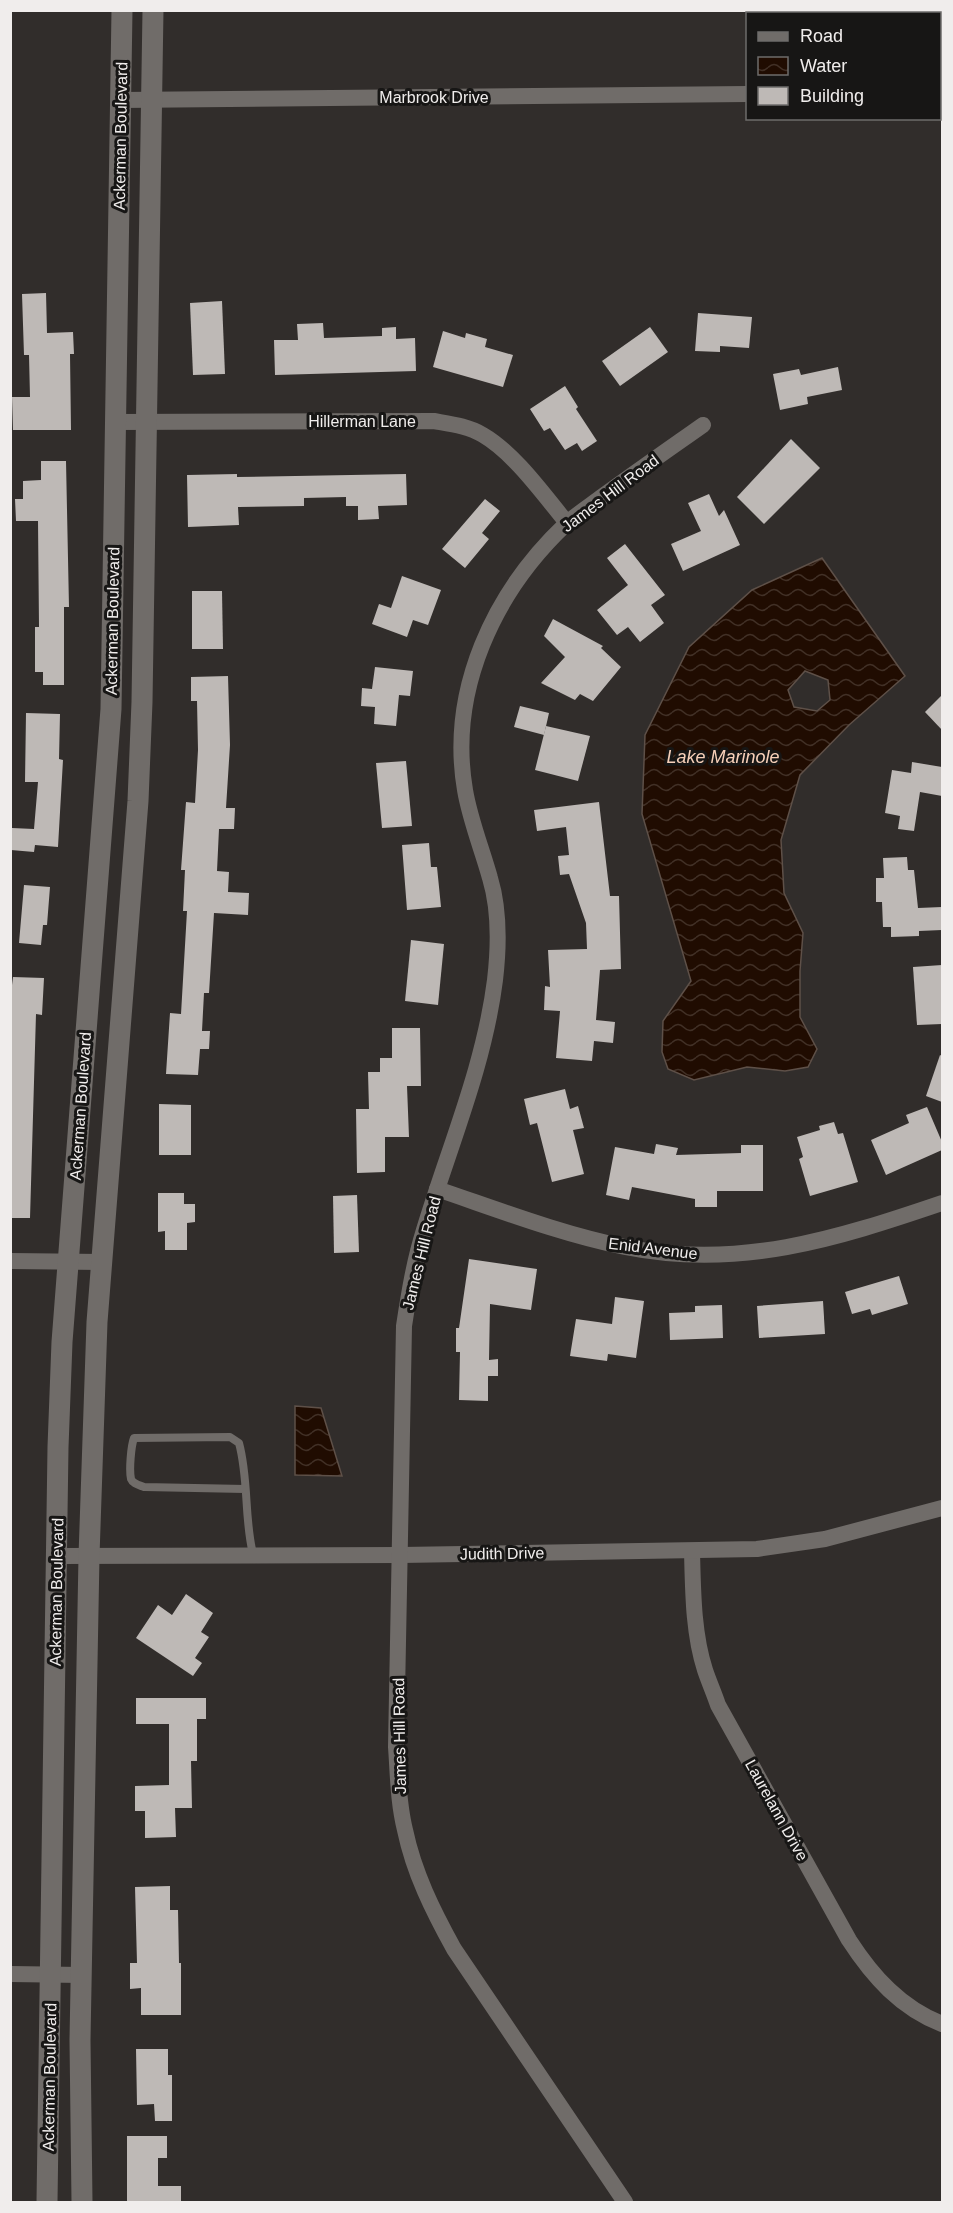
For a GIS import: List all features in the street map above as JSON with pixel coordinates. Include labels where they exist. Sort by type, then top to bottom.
[{"type":"street","name":"Ackerman Boulevard","points":[[47,2202],[62,1354],[110,720],[122,10]]},
{"type":"street","name":"Ackerman Boulevard","points":[[82,2202],[80,2040],[89,1556],[100,1262],[138,801],[147,422],[153,10]]},
{"type":"street","name":"Marbrook Drive","points":[[121,100],[746,94]]},
{"type":"street","name":"Hillerman Lane","points":[[116,422],[434,421],[462,426],[482,434],[500,446],[567,523]]},
{"type":"street","name":"James Hill Road","points":[[625,2202],[454,1949],[430,1905],[417,1873],[405,1830],[400,1801],[396,1747],[404,1326],[410,1284],[423,1233],[469,1096],[484,1040],[495,980],[498,942],[496,909],[491,881],[467,803],[461,768],[461,733],[465,699],[474,664],[489,627],[510,590],[531,561],[567,523],[703,425]]},
{"type":"street","name":"Enid Avenue","points":[[437,1189],[579,1236],[627,1248],[676,1254],[712,1255],[762,1251],[819,1242],[942,1203]]},
{"type":"street","points":[[10,1261],[100,1262]]},
{"type":"street","name":"Judith Drive","points":[[57,1556],[692,1551],[764,1548],[825,1539],[942,1508]]},
{"type":"street","name":"Laurelann Drive","points":[[692,1551],[693,1590],[700,1650],[718,1705],[864,1963],[877,1980],[896,1998],[924,2016],[942,2024]]},
{"type":"street","points":[[10,1974],[82,1975]]},
{"type":"lane","points":[[246,1489],[144,1487],[135,1483],[131,1479],[134,1437],[230,1437],[239,1443],[244,1460],[246,1489],[248,1533],[254,1554]]},
{"type":"water","name":"Lake Marinole","points":[[822,558],[905,676],[849,725],[800,775],[781,840],[784,893],[803,933],[800,1017],[817,1049],[808,1067],[785,1071],[747,1067],[694,1080],[668,1069],[662,1052],[663,1021],[691,981],[642,814],[645,735],[689,647],[752,590]],"holes":[[[805,671],[828,680],[830,700],[817,711],[794,707],[788,690]]]},
{"type":"water","points":[[295,1406],[321,1408],[342,1476],[295,1475]]},
{"type":"building","points":[[46,293],[47,333],[73,332],[74,354],[70,354],[71,430],[13,430],[12,397],[30,397],[29,355],[24,355],[22,294]]},
{"type":"building","points":[[222,301],[225,374],[193,375],[190,303]]},
{"type":"building","points":[[698,313],[752,317],[749,348],[720,346],[720,352],[695,351]]},
{"type":"building","points":[[323,323],[324,338],[382,336],[382,328],[396,327],[396,339],[415,338],[416,371],[275,375],[274,340],[298,340],[297,324]]},
{"type":"building","points":[[650,327],[668,352],[620,386],[602,361]]},
{"type":"building","points":[[443,331],[465,338],[466,333],[487,339],[485,347],[513,355],[503,387],[433,367]]},
{"type":"building","points":[[838,367],[842,390],[807,397],[808,404],[780,410],[773,374],[799,369],[801,375]]},
{"type":"building","points":[[565,386],[578,407],[576,409],[597,441],[582,451],[577,443],[565,450],[550,428],[544,431],[530,409]]},
{"type":"building","points":[[791,439],[820,468],[764,524],[737,497]]},
{"type":"building","points":[[41,461],[66,461],[69,607],[64,607],[64,685],[43,685],[43,672],[35,672],[35,627],[39,627],[38,521],[16,521],[15,499],[23,499],[23,481],[41,480]]},
{"type":"building","points":[[237,474],[237,477],[406,474],[407,505],[378,506],[379,519],[358,520],[358,506],[346,506],[346,497],[304,498],[304,506],[238,507],[239,525],[188,527],[187,475]]},
{"type":"building","points":[[709,494],[719,516],[724,510],[740,545],[683,571],[671,544],[701,531],[688,503]]},
{"type":"building","points":[[485,499],[500,511],[482,533],[489,539],[465,568],[442,549]]},
{"type":"building","points":[[625,544],[665,595],[651,605],[664,623],[640,642],[628,627],[617,635],[597,610],[628,585],[607,558]]},
{"type":"building","points":[[402,576],[441,590],[428,625],[413,620],[407,637],[372,624],[379,604],[391,608]]},
{"type":"building","points":[[192,591],[222,591],[223,649],[192,649]]},
{"type":"building","points":[[553,619],[603,646],[601,648],[621,667],[593,701],[580,694],[575,700],[541,683],[565,657],[544,636]]},
{"type":"building","points":[[375,667],[413,671],[410,696],[399,695],[396,726],[374,724],[375,707],[361,706],[362,688],[372,689]]},
{"type":"building","points":[[228,676],[230,745],[226,808],[235,808],[234,829],[219,829],[217,871],[229,872],[228,892],[249,893],[248,915],[214,913],[209,993],[204,993],[202,1031],[210,1031],[209,1049],[200,1049],[198,1075],[166,1074],[170,1013],[181,1014],[187,911],[183,911],[185,870],[181,870],[186,802],[195,803],[198,750],[197,701],[191,701],[191,677]]},
{"type":"building","points":[[942,695],[942,730],[925,712]]},
{"type":"building","points":[[520,706],[549,713],[544,735],[514,727]]},
{"type":"building","points":[[26,713],[60,714],[59,759],[63,760],[58,847],[35,845],[34,852],[11,850],[12,828],[34,829],[38,782],[25,782]]},
{"type":"building","points":[[546,726],[590,736],[578,781],[535,770]]},
{"type":"building","points":[[406,761],[412,826],[382,828],[376,763]]},
{"type":"building","points":[[912,762],[942,767],[942,796],[920,792],[914,831],[898,829],[900,816],[885,813],[892,770],[911,773]]},
{"type":"building","points":[[599,802],[610,896],[619,896],[621,969],[600,970],[596,1020],[615,1022],[613,1043],[594,1041],[592,1061],[556,1058],[560,1011],[544,1010],[545,986],[550,987],[548,950],[587,949],[586,923],[569,874],[560,875],[558,856],[569,855],[566,827],[537,831],[534,810]]},
{"type":"building","points":[[429,843],[431,867],[437,867],[441,907],[407,910],[402,845]]},
{"type":"building","points":[[907,857],[908,870],[914,870],[918,908],[942,907],[942,930],[919,931],[919,936],[891,937],[891,927],[883,927],[882,902],[876,902],[876,878],[884,878],[883,858]]},
{"type":"building","points":[[24,885],[50,887],[47,925],[43,925],[41,945],[19,943]]},
{"type":"building","points":[[411,940],[444,944],[438,1005],[405,1001]]},
{"type":"building","points":[[942,965],[942,1024],[917,1025],[913,967]]},
{"type":"building","points":[[13,977],[44,978],[42,1015],[36,1014],[30,1218],[10,1218],[10,1001]]},
{"type":"building","points":[[392,1028],[420,1028],[421,1086],[407,1086],[409,1137],[385,1137],[385,1172],[357,1173],[356,1109],[369,1109],[368,1072],[380,1072],[380,1058],[392,1058]]},
{"type":"building","points":[[940,1055],[942,1056],[942,1102],[926,1096]]},
{"type":"building","points":[[565,1089],[570,1109],[578,1106],[584,1128],[573,1130],[584,1174],[552,1182],[537,1123],[530,1125],[524,1099]]},
{"type":"building","points":[[159,1104],[191,1105],[191,1155],[159,1155]]},
{"type":"building","points":[[927,1107],[942,1142],[942,1150],[886,1175],[871,1140],[909,1123],[906,1115]]},
{"type":"building","points":[[834,1122],[838,1134],[843,1133],[858,1182],[810,1196],[799,1159],[803,1157],[797,1137],[820,1130],[819,1126]]},
{"type":"building","points":[[656,1144],[678,1148],[676,1155],[741,1153],[741,1145],[763,1145],[763,1191],[717,1191],[717,1207],[695,1207],[695,1199],[632,1187],[629,1200],[606,1195],[615,1147],[654,1154]]},
{"type":"building","points":[[158,1193],[184,1193],[184,1204],[195,1204],[195,1222],[187,1223],[187,1250],[165,1250],[165,1231],[158,1232]]},
{"type":"building","points":[[357,1195],[359,1252],[334,1253],[333,1196]]},
{"type":"building","points":[[469,1259],[537,1269],[531,1310],[490,1304],[489,1360],[498,1359],[498,1376],[488,1376],[488,1401],[459,1400],[460,1352],[456,1352],[456,1328],[459,1328]]},
{"type":"building","points":[[899,1276],[908,1304],[872,1315],[870,1309],[852,1314],[845,1292]]},
{"type":"building","points":[[615,1297],[644,1301],[636,1358],[608,1354],[607,1361],[570,1356],[576,1319],[612,1324]]},
{"type":"building","points":[[823,1301],[825,1334],[759,1338],[757,1306]]},
{"type":"building","points":[[722,1305],[723,1338],[670,1340],[669,1313],[695,1312],[695,1306]]},
{"type":"building","points":[[186,1594],[213,1613],[201,1632],[209,1637],[195,1658],[202,1663],[193,1676],[136,1638],[158,1605],[172,1615]]},
{"type":"building","points":[[136,1698],[206,1698],[206,1719],[197,1719],[197,1761],[191,1761],[192,1808],[175,1808],[176,1837],[145,1838],[145,1811],[135,1811],[135,1786],[169,1785],[169,1724],[136,1724]]},
{"type":"building","points":[[170,1886],[170,1910],[178,1910],[181,2015],[141,2015],[141,1988],[130,1989],[130,1963],[137,1963],[135,1887]]},
{"type":"building","points":[[136,2049],[168,2049],[168,2075],[172,2075],[172,2121],[155,2121],[154,2104],[137,2105]]},
{"type":"building","points":[[127,2136],[167,2136],[167,2158],[158,2158],[158,2186],[181,2186],[181,2202],[127,2202]]}]
